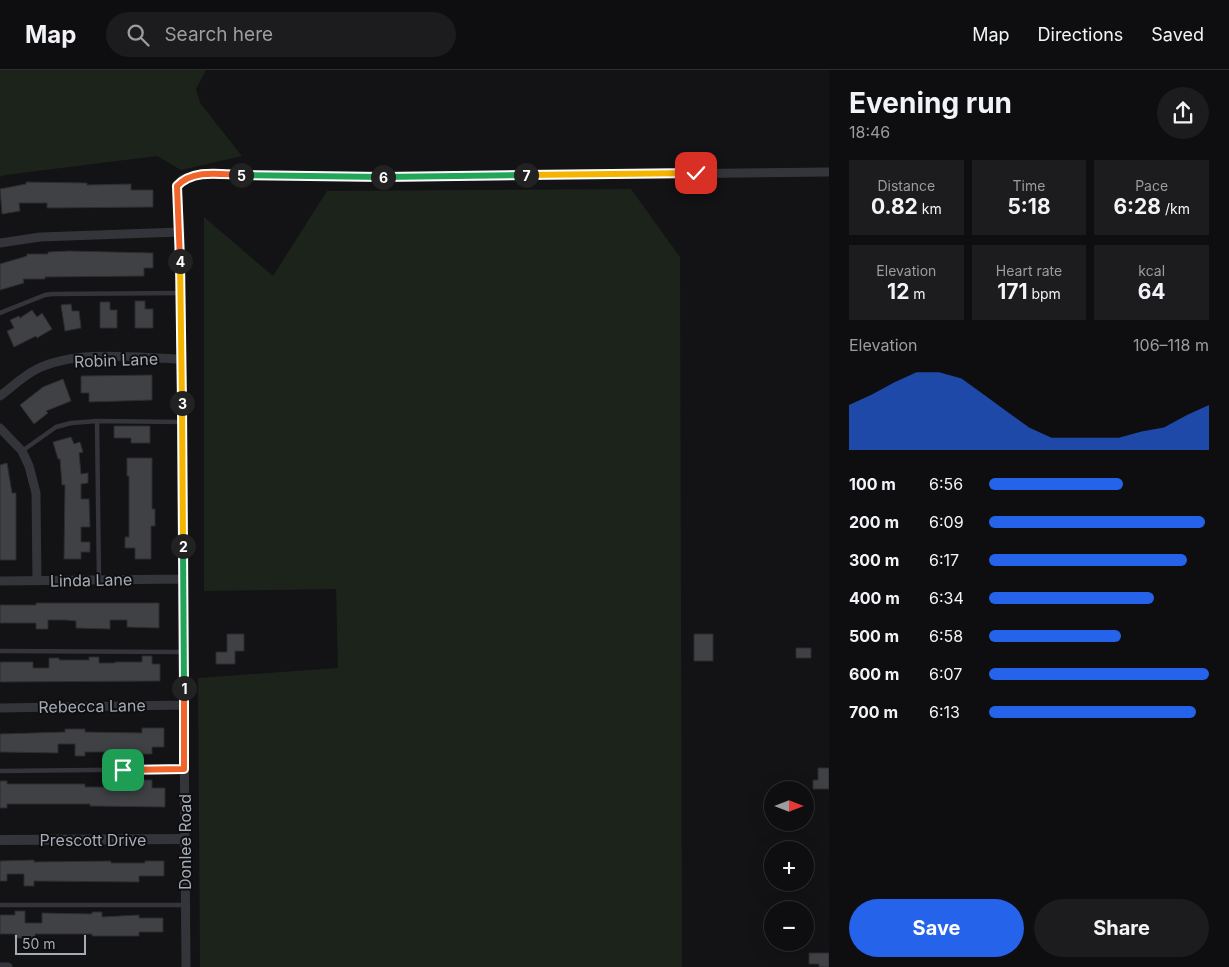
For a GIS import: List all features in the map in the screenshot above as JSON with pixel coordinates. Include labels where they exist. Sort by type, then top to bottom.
[{"type":"street","name":"Donlee Road","points":[[186,967],[181,293],[177,186],[184,179],[203,174],[394,177],[829,172]]},
{"type":"street","points":[[0,243],[40,237],[180,232]]},
{"type":"street","name":"Robin Lane","points":[[0,396],[38,369],[56,363],[98,357],[181,358]]},
{"type":"street","points":[[0,428],[22,451],[29,466],[36,493],[37,581]]},
{"type":"street","name":"Linda Lane","points":[[0,582],[183,579]]},
{"type":"street","name":"Rebecca Lane","points":[[0,708],[184,705]]},
{"type":"street","name":"Prescott Drive","points":[[0,840],[185,839]]},
{"type":"street","points":[[0,967],[8,967]]},
{"type":"lane","points":[[0,313],[52,294],[181,293]]},
{"type":"lane","points":[[22,451],[56,427],[70,423],[97,421],[182,422]]},
{"type":"lane","points":[[97,421],[99,580]]},
{"type":"lane","points":[[0,651],[184,652]]},
{"type":"lane","points":[[0,771],[184,769]]},
{"type":"lane","points":[[0,905],[186,905]]},
{"type":"shaded area","points":[[0,70],[206,70],[196,89],[200,103],[242,156],[181,170],[157,156],[0,177]]},
{"type":"shaded area","points":[[631,189],[680,257],[682,967],[200,967],[198,678],[338,668],[336,589],[204,591],[204,217],[273,276],[327,191]]},
{"type":"building","points":[[26,182],[87,183],[87,185],[131,184],[131,190],[153,190],[153,207],[47,208],[47,203],[19,203],[20,211],[2,214],[0,189],[26,184]]},
{"type":"building","points":[[69,251],[153,253],[153,268],[144,268],[144,276],[23,279],[24,283],[0,290],[0,264],[27,256],[27,254]]},
{"type":"building","points":[[135,301],[145,301],[145,309],[153,309],[153,328],[135,328]]},
{"type":"building","points":[[100,302],[110,302],[110,310],[117,310],[117,328],[100,328]]},
{"type":"building","points":[[71,304],[72,311],[79,311],[81,328],[65,331],[61,305]]},
{"type":"building","points":[[32,310],[37,317],[42,313],[52,329],[37,338],[36,336],[14,347],[7,331],[14,328],[10,320],[19,316],[20,318]]},
{"type":"building","points":[[152,375],[152,400],[89,402],[89,393],[81,393],[81,376]]},
{"type":"building","points":[[63,379],[71,401],[46,411],[48,413],[34,424],[20,405],[43,387]]},
{"type":"building","points":[[114,426],[150,426],[150,443],[131,443],[131,438],[114,438]]},
{"type":"building","points":[[71,437],[74,444],[80,442],[83,452],[79,453],[81,474],[88,473],[88,483],[81,484],[81,499],[89,499],[90,527],[81,527],[81,542],[90,542],[90,552],[81,552],[81,559],[64,559],[65,485],[62,485],[60,459],[58,459],[53,442]]},
{"type":"building","points":[[127,458],[152,458],[152,509],[155,509],[155,526],[151,526],[151,559],[135,559],[135,548],[125,548],[125,537],[129,537],[129,476],[127,476]]},
{"type":"building","points":[[7,463],[12,493],[16,493],[16,560],[0,560],[0,465]]},
{"type":"building","points":[[36,603],[159,603],[159,628],[127,627],[127,620],[110,620],[110,629],[76,628],[76,621],[66,620],[48,620],[48,629],[36,629],[36,623],[0,623],[0,605],[36,605]]},
{"type":"building","points":[[227,634],[244,634],[244,651],[235,651],[235,664],[216,664],[216,652],[227,652]]},
{"type":"building","points":[[694,634],[713,634],[713,661],[694,661]]},
{"type":"building","points":[[796,648],[811,648],[811,658],[796,658]]},
{"type":"building","points":[[142,656],[152,656],[152,664],[160,664],[160,681],[0,682],[0,662],[33,662],[33,668],[49,668],[49,658],[89,660],[89,657],[99,657],[99,663],[115,663],[142,662]]},
{"type":"building","points":[[142,728],[164,728],[164,747],[152,747],[152,754],[142,754],[142,752],[85,752],[85,756],[75,756],[75,744],[58,744],[58,753],[0,752],[0,734],[65,732],[65,729],[85,729],[85,732],[142,733]]},
{"type":"building","points":[[818,768],[829,768],[829,789],[814,789],[813,780],[818,780]]},
{"type":"building","points":[[142,780],[152,780],[152,788],[165,788],[165,807],[90,806],[90,804],[7,804],[7,808],[0,808],[0,781],[7,781],[7,784],[85,784],[85,787],[119,787],[142,786]]},
{"type":"building","points":[[34,860],[34,862],[111,861],[111,863],[164,861],[164,876],[139,876],[139,882],[34,881],[34,886],[24,886],[24,874],[7,874],[7,881],[0,881],[0,861]]},
{"type":"building","points":[[15,911],[25,911],[25,923],[42,923],[42,913],[92,914],[92,912],[102,912],[102,917],[139,915],[139,918],[163,918],[163,932],[139,932],[139,936],[35,934],[35,938],[15,938],[15,934],[0,934],[0,915],[15,915]]},
{"type":"building","points":[[809,953],[829,953],[829,967],[809,964]]},
{"type":"route","points":[[123,770],[184,769],[180,232],[177,186],[184,179],[193,175],[203,174],[394,177],[696,173]]}]
